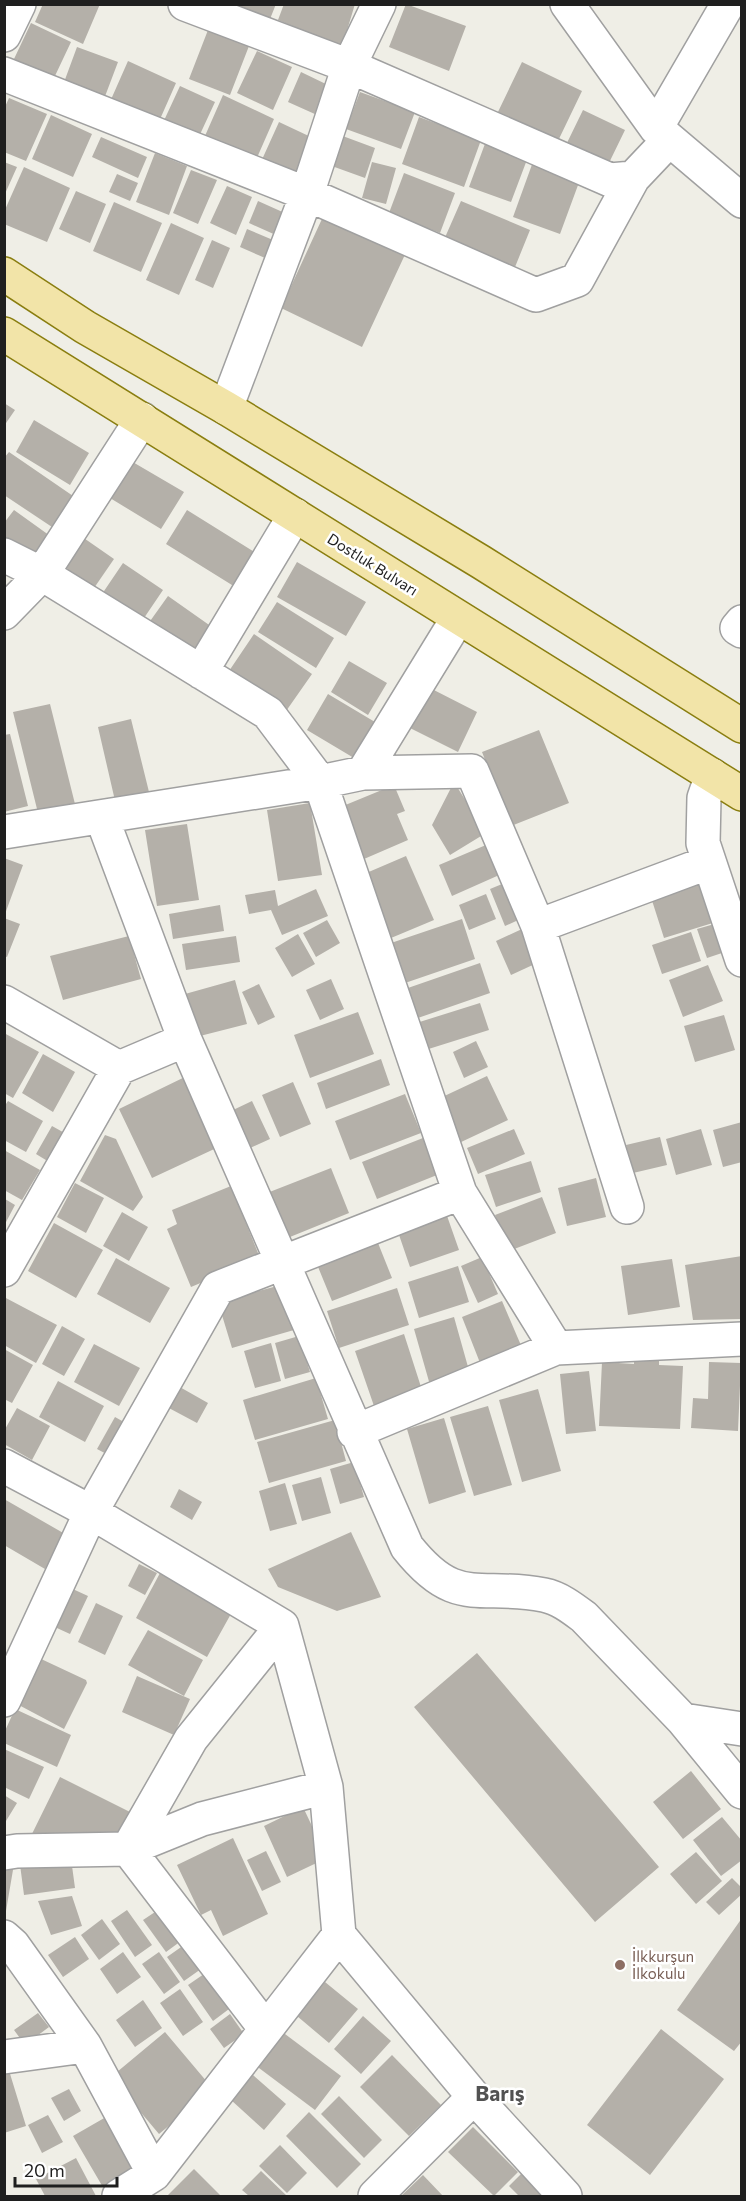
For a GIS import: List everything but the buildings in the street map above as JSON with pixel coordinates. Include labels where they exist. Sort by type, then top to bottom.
[{"type":"main road","points":[[4,274],[85,327],[226,408],[481,562],[741,726]]},
{"type":"main road","name":"Dostluk Bulvarı","points":[[4,334],[741,794]]},
{"type":"street","points":[[4,35],[19,4]]},
{"type":"street","points":[[185,4],[349,66],[610,180],[633,178]]},
{"type":"street","points":[[226,408],[307,194],[349,66],[379,4]]},
{"type":"street","points":[[567,4],[663,134],[741,201]]},
{"type":"street","points":[[4,74],[307,194],[536,295],[577,280],[633,178],[663,134],[728,4]]},
{"type":"street","points":[[4,614],[42,574],[142,419]]},
{"type":"street","points":[[201,672],[295,515]]},
{"type":"street","points":[[4,555],[42,574],[268,713],[321,783],[460,1193],[556,1348]]},
{"type":"street","points":[[363,773],[458,618]]},
{"type":"street","points":[[741,622],[737,628],[741,631]]},
{"type":"street","points":[[4,832],[321,783],[363,773],[472,771],[538,926],[627,1207]]},
{"type":"street","points":[[712,775],[704,798],[701,823],[707,863],[741,960]]},
{"type":"street","points":[[102,818],[185,1040],[284,1262],[354,1431],[407,1547],[432,1574],[462,1590],[543,1595],[568,1606],[584,1617],[684,1720],[741,1792]]},
{"type":"street","points":[[538,926],[707,863]]},
{"type":"street","points":[[4,1002],[119,1068]]},
{"type":"street","points":[[4,1270],[119,1068],[185,1040]]},
{"type":"street","points":[[4,1700],[91,1512],[218,1288],[460,1193]]},
{"type":"street","points":[[354,1431],[556,1348],[741,1339]]},
{"type":"street","points":[[4,1466],[91,1512],[282,1626],[326,1787],[339,1935],[474,2097],[565,2196]]},
{"type":"street","points":[[128,1849],[191,1739],[282,1626]]},
{"type":"street","points":[[684,1720],[741,1729]]},
{"type":"street","points":[[4,1854],[17,1851],[128,1849],[202,1819],[326,1787]]},
{"type":"street","points":[[128,1849],[265,2028]]},
{"type":"street","points":[[119,2196],[154,2174],[339,1935]]},
{"type":"street","points":[[4,1937],[13,1945],[85,2046],[154,2174]]},
{"type":"street","points":[[4,2057],[85,2046]]},
{"type":"street","points":[[375,2196],[474,2097]]},
{"type":"place","name":"İlkkurşun İlkokulu","points":[[620,1965]]},
{"type":"district","name":"Barış","points":[[500,2092]]}]
